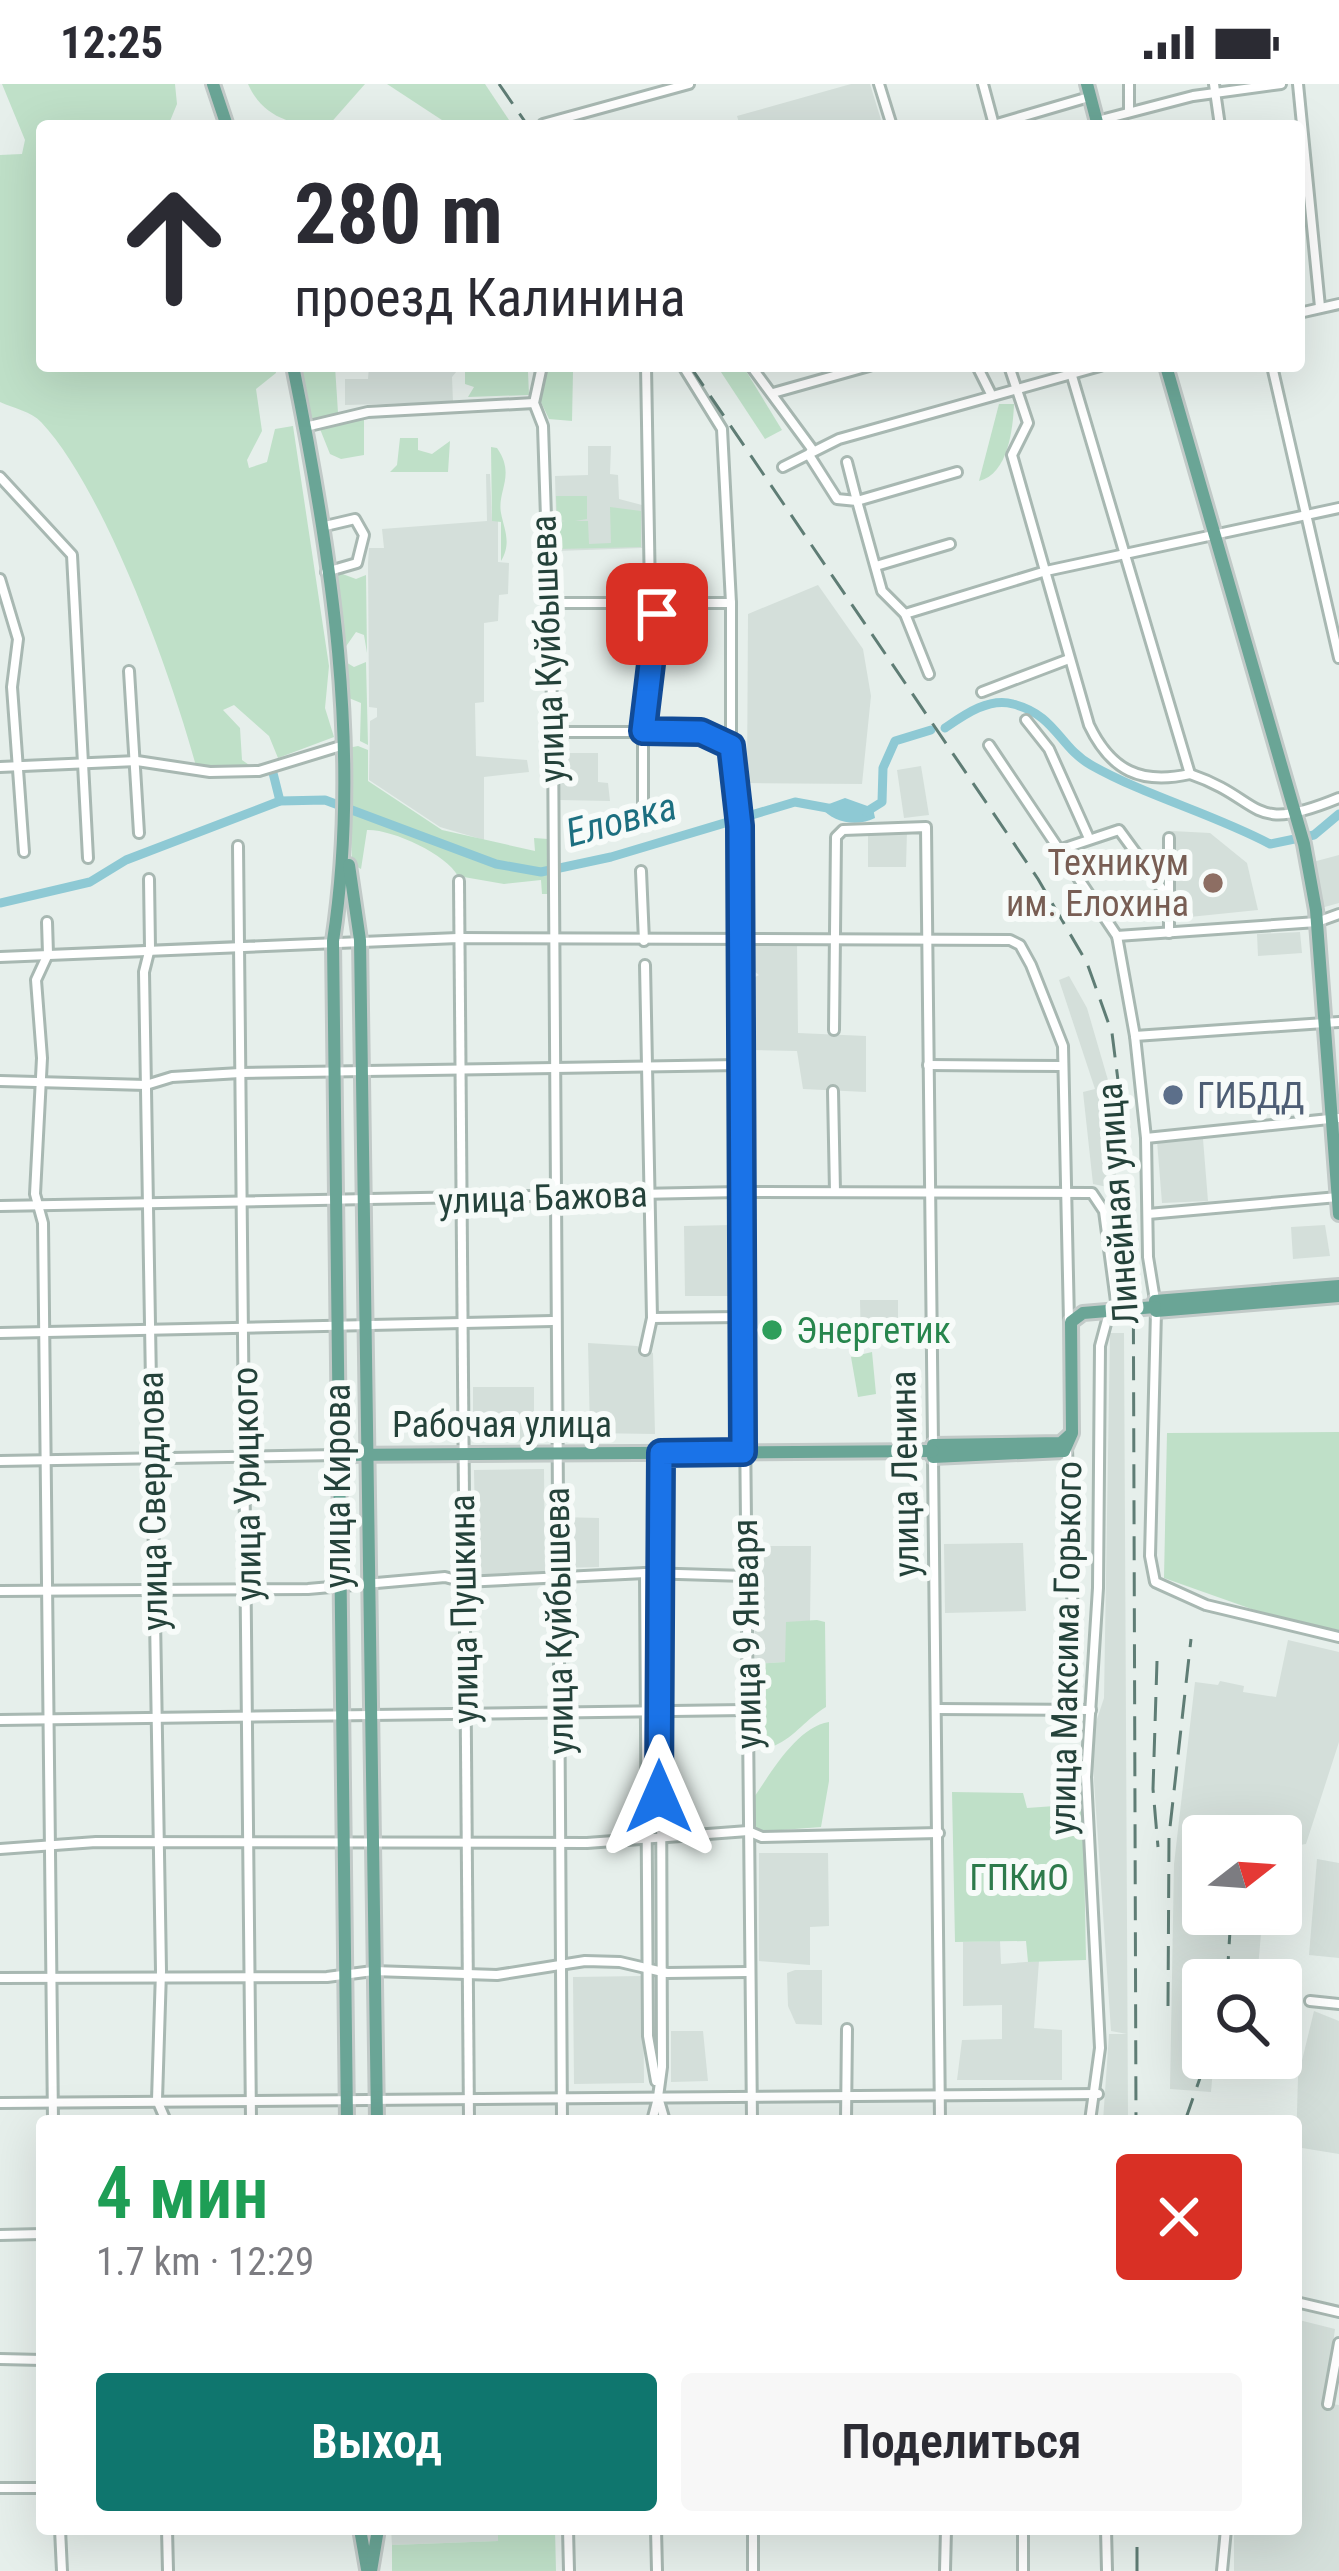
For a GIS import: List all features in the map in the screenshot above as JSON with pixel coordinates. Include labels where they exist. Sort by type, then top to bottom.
[{"type":"main road","points":[[213,84],[225,120]]},
{"type":"main road","points":[[1089,90],[1097,120]]},
{"type":"main road","name":"улица Кирова","points":[[294,372],[326,572],[347,788],[346,852],[333,941],[347,2115]]},
{"type":"main road","points":[[1168,372],[1303,838],[1332,1023],[1339,1214]]},
{"type":"main road","name":"улица Кирова","points":[[346,852],[360,940],[376,2115]]},
{"type":"main road","points":[[1069,1328],[1083,1313],[1339,1286]]},
{"type":"main road","points":[[1156,1306],[1339,1296]]},
{"type":"main road","name":"улица Максима Горького","points":[[1069,1328],[1069,1440]]},
{"type":"main road","name":"Рабочая улица","points":[[338,1455],[933,1451],[1069,1440]]},
{"type":"main road","points":[[362,2535],[369,2571]]},
{"type":"main road","points":[[369,2571],[376,2535]]},
{"type":"street","points":[[562,120],[689,84]]},
{"type":"street","points":[[983,84],[991,120]]},
{"type":"street","points":[[1129,84],[1129,111]]},
{"type":"street","points":[[1106,120],[1215,88],[1281,84]]},
{"type":"street","points":[[1298,84],[1299,120]]},
{"type":"street","points":[[881,85],[890,120]]},
{"type":"street","points":[[1215,88],[1219,120]]},
{"type":"street","points":[[1006,120],[1089,90]]},
{"type":"street","points":[[582,116],[584,120]]},
{"type":"street","points":[[1305,211],[1320,307]]},
{"type":"street","points":[[1305,311],[1339,304]]},
{"type":"street","name":"улица Куйбышева","points":[[541,372],[534,403],[542,426],[553,732],[553,1321],[563,2115]]},
{"type":"street","points":[[643,823],[643,731],[657,614],[650,603],[646,372]]},
{"type":"street","name":"улица 9 Января","points":[[687,372],[722,429],[731,603],[731,746],[740,826],[752,2115]]},
{"type":"street","points":[[756,372],[812,449]]},
{"type":"street","points":[[823,372],[825,377]]},
{"type":"street","points":[[773,393],[845,372]]},
{"type":"street","points":[[980,372],[990,392]]},
{"type":"street","points":[[1011,372],[1013,384],[1021,389],[1028,423],[1012,455],[1089,725],[1109,758],[1140,778],[1190,774],[1221,786],[1252,812],[1297,816],[1339,798]]},
{"type":"street","points":[[783,466],[812,449],[1066,372]]},
{"type":"street","points":[[1072,372],[1190,774]]},
{"type":"street","points":[[1273,372],[1339,658]]},
{"type":"street","points":[[305,427],[368,412],[534,403]]},
{"type":"street","points":[[812,449],[809,455],[837,499],[856,501],[957,472]]},
{"type":"street","points":[[847,462],[882,591],[905,614],[929,674]]},
{"type":"street","points":[[0,477],[72,555],[88,858]]},
{"type":"street","points":[[905,614],[1046,571],[1339,508]]},
{"type":"street","points":[[319,527],[349,518],[364,535],[357,563],[326,572]]},
{"type":"street","points":[[876,566],[950,544]]},
{"type":"street","points":[[0,579],[18,639],[12,687],[24,852]]},
{"type":"street","points":[[548,603],[731,603]]},
{"type":"street","points":[[982,692],[1069,659]]},
{"type":"street","points":[[129,671],[139,833]]},
{"type":"street","points":[[1026,720],[1049,748],[1088,836]]},
{"type":"street","points":[[553,732],[701,732],[731,746]]},
{"type":"street","points":[[0,767],[136,760],[210,772],[259,771],[344,745]]},
{"type":"street","name":"Линейная улица","points":[[989,746],[1117,936],[1135,1036],[1146,1138],[1156,1306],[1150,1574],[1167,1591],[1185,1599],[1339,1637]]},
{"type":"street","name":"улица Ленина","points":[[832,939],[832,855],[843,830],[926,826],[940,2115]]},
{"type":"street","points":[[1061,849],[1075,847],[1088,836],[1119,830],[1166,893]]},
{"type":"street","points":[[1169,838],[1169,933]]},
{"type":"street","name":"улица Урицкого","points":[[238,846],[251,2115]]},
{"type":"street","points":[[641,871],[644,941]]},
{"type":"street","name":"улица Свердлова","points":[[149,879],[150,948],[144,972],[160,1977],[157,2100],[163,2115]]},
{"type":"street","name":"улица Пушкина","points":[[459,881],[460,1456],[469,2115]]},
{"type":"street","points":[[1117,936],[1317,922],[1339,914]]},
{"type":"street","points":[[47,922],[48,954],[36,980],[53,2115]]},
{"type":"street","points":[[0,957],[360,940],[927,938]]},
{"type":"street","name":"улица Максима Горького","points":[[927,938],[1010,940],[1020,945],[1063,1046],[1069,1328]]},
{"type":"street","points":[[832,939],[834,1030]]},
{"type":"street","points":[[645,965],[652,1318],[645,1350]]},
{"type":"street","points":[[1135,1036],[1332,1023]]},
{"type":"street","points":[[0,1081],[146,1085],[172,1077],[240,1073],[739,1065]]},
{"type":"street","points":[[928,1065],[1062,1066]]},
{"type":"street","points":[[833,1091],[835,1192]]},
{"type":"street","points":[[1146,1138],[1335,1119]]},
{"type":"street","name":"улица Максима Горького","points":[[1085,1191],[1102,1204],[1117,1310],[1107,1320],[1100,1346],[1086,1777],[1097,1932],[1098,2094],[1092,2115]]},
{"type":"street","name":"улица Бажова","points":[[0,1207],[740,1192],[1085,1191]]},
{"type":"street","points":[[1148,1214],[1338,1197]]},
{"type":"street","points":[[652,1318],[741,1317]]},
{"type":"street","points":[[0,1333],[553,1321]]},
{"type":"street","name":"улица Максима Горького","points":[[1069,1440],[1074,1646],[1070,1707]]},
{"type":"street","points":[[661,1453],[659,1840],[648,2036],[664,2115]]},
{"type":"street","name":"Рабочая улица","points":[[0,1461],[338,1455]]},
{"type":"street","points":[[0,1591],[248,1587],[445,1577],[464,1582],[662,1573],[746,1576]]},
{"type":"street","points":[[646,1574],[654,1970]]},
{"type":"street","points":[[0,1720],[745,1709]]},
{"type":"street","points":[[937,1709],[1091,1709]]},
{"type":"street","points":[[0,1849],[659,1840],[748,1832],[762,1837],[940,1833]]},
{"type":"street","points":[[0,1978],[252,1977],[373,1971],[466,1974],[620,1962],[654,1970],[748,1972]]},
{"type":"street","points":[[1310,2001],[1339,2004]]},
{"type":"street","points":[[846,2115],[847,2030]]},
{"type":"street","points":[[0,2103],[564,2098],[658,2092],[1098,2094]]},
{"type":"street","points":[[653,2115],[658,2092]]},
{"type":"street","points":[[0,2235],[36,2234]]},
{"type":"street","points":[[1302,2303],[1339,2312]]},
{"type":"street","points":[[1328,2404],[1339,2343]]},
{"type":"street","points":[[0,2359],[36,2360]]},
{"type":"street","points":[[0,2488],[36,2488]]},
{"type":"street","points":[[61,2535],[62,2571]]},
{"type":"street","points":[[167,2535],[168,2571]]},
{"type":"street","points":[[568,2535],[568,2571]]},
{"type":"street","points":[[656,2535],[657,2571]]},
{"type":"street","points":[[752,2571],[753,2535]]},
{"type":"street","points":[[945,2571],[946,2535]]},
{"type":"street","points":[[1023,2535],[1023,2571]]},
{"type":"street","points":[[1106,2535],[1107,2571]]},
{"type":"street","points":[[1222,2571],[1225,2535]]},
{"type":"shaded area","points":[[851,84],[870,84],[881,120],[738,120],[737,116]]},
{"type":"shaded area","points":[[369,372],[456,372],[453,402],[345,405],[345,379],[368,379]]},
{"type":"shaded area","points":[[588,446],[611,446],[610,474],[618,475],[619,499],[642,505],[643,548],[557,551],[555,476],[588,475]]},
{"type":"shaded area","points":[[486,474],[490,474],[492,520],[498,521],[498,562],[509,563],[508,594],[499,595],[498,621],[484,623],[484,702],[475,703],[476,756],[527,760],[529,772],[484,777],[484,840],[440,827],[369,780],[370,721],[377,717],[377,708],[369,707],[368,563],[369,548],[384,548],[382,529],[487,521]]},
{"type":"shaded area","points":[[818,585],[863,649],[871,696],[862,784],[747,783],[748,614]]},
{"type":"shaded area","points":[[560,753],[598,753],[598,782],[608,783],[610,801],[560,800]]},
{"type":"shaded area","points":[[921,766],[929,815],[904,818],[897,770]]},
{"type":"shaded area","points":[[868,831],[907,831],[906,867],[868,867]]},
{"type":"shaded area","name":"Техникум им. Елохина","points":[[1172,831],[1210,833],[1247,863],[1258,910],[1170,919]]},
{"type":"shaded area","points":[[1339,855],[1339,903],[1321,908],[1309,863]]},
{"type":"shaded area","points":[[1300,932],[1302,953],[1258,956],[1257,934]]},
{"type":"shaded area","points":[[797,943],[798,1033],[866,1036],[866,1092],[803,1089],[797,1051],[752,1050],[751,979],[759,975],[751,969],[751,944]]},
{"type":"shaded area","points":[[1069,976],[1087,1008],[1110,1087],[1117,1189],[1093,1184],[1083,1092],[1095,1089],[1059,980]]},
{"type":"shaded area","points":[[1203,1139],[1208,1201],[1162,1203],[1157,1141]]},
{"type":"shaded area","points":[[732,1225],[733,1296],[685,1296],[684,1226]]},
{"type":"shaded area","points":[[1325,1225],[1330,1256],[1293,1259],[1291,1227]]},
{"type":"shaded area","points":[[860,1300],[898,1300],[898,1345],[861,1345]]},
{"type":"shaded area","points":[[1110,1333],[1124,1333],[1128,2115],[1103,2115],[1109,2034],[1127,2034],[1111,2031],[1091,1737],[1104,1698]]},
{"type":"shaded area","points":[[588,1343],[637,1346],[653,1353],[655,1434],[590,1433]]},
{"type":"shaded area","points":[[473,1387],[534,1387],[534,1441],[473,1442]]},
{"type":"shaded area","points":[[544,1469],[545,1574],[476,1576],[474,1470]]},
{"type":"shaded area","points":[[558,1517],[599,1518],[599,1567],[559,1568]]},
{"type":"shaded area","points":[[1023,1543],[1026,1611],[945,1613],[944,1544]]},
{"type":"shaded area","points":[[757,1546],[811,1546],[810,1621],[786,1623],[786,1662],[754,1664]]},
{"type":"shaded area","points":[[1288,1640],[1339,1652],[1339,1742],[1306,1844],[1302,1845],[1302,1815],[1182,1815],[1182,1935],[1261,1935],[1259,1959],[1182,1959],[1182,2079],[1212,2079],[1211,2092],[1170,2089],[1174,1864],[1195,1682],[1244,1686],[1243,1692],[1276,1697]]},
{"type":"shaded area","points":[[759,1853],[828,1853],[829,1926],[810,1927],[810,1965],[759,1961]]},
{"type":"shaded area","points":[[1317,1859],[1339,1863],[1339,1958],[1309,1955]]},
{"type":"shaded area","points":[[1000,1941],[1001,1964],[1039,1961],[1034,2028],[1062,2030],[1062,2080],[957,2080],[962,2040],[1002,2039],[1002,2005],[963,2006],[963,1942]]},
{"type":"shaded area","points":[[822,1970],[822,2025],[796,2024],[788,2006],[787,1973]]},
{"type":"shaded area","points":[[643,1976],[644,2083],[574,2084],[573,1977]]},
{"type":"shaded area","points":[[1314,2011],[1339,2021],[1339,2154],[1302,2148],[1302,2115],[1297,2115],[1298,2079],[1302,2079]]},
{"type":"shaded area","points":[[671,2031],[703,2031],[708,2081],[671,2082]]},
{"type":"shaded area","points":[[1302,2321],[1335,2329],[1325,2403],[1339,2405],[1339,2571],[1234,2571],[1234,2535],[1302,2535]]},
{"type":"shaded area","points":[[391,2535],[498,2535],[499,2541],[392,2545]]},
{"type":"green space","points":[[2,84],[175,84],[177,104],[170,120],[36,120],[36,372],[276,372],[256,389],[262,431],[247,460],[249,468],[267,462],[275,429],[293,426],[329,666],[325,708],[334,737],[278,758],[269,736],[234,705],[223,710],[240,728],[242,760],[252,767],[196,766],[153,635],[89,492],[41,422],[0,402],[0,155],[22,154],[25,140]]},
{"type":"green space","points":[[248,84],[365,84],[333,120],[280,118],[254,96]]},
{"type":"green space","points":[[387,84],[485,84],[509,120],[442,120]]},
{"type":"green space","points":[[298,372],[335,372],[338,413],[307,421]]},
{"type":"green space","points":[[465,372],[528,372],[529,395],[468,397],[474,387],[465,384]]},
{"type":"green space","points":[[544,372],[573,372],[572,421],[549,419],[539,398]]},
{"type":"green space","points":[[721,372],[747,372],[782,430],[765,439]]},
{"type":"green space","points":[[999,404],[1014,404],[1010,438],[997,470],[979,481]]},
{"type":"green space","points":[[364,417],[364,455],[341,459],[330,454],[320,429]]},
{"type":"green space","points":[[400,438],[418,438],[418,450],[432,454],[450,441],[448,472],[390,472],[397,465]]},
{"type":"green space","points":[[491,447],[497,448],[506,475],[500,505],[507,542],[501,561],[501,522],[492,521]]},
{"type":"green space","points":[[556,496],[587,496],[587,519],[575,521],[588,521],[589,544],[611,543],[610,507],[641,511],[641,547],[558,549],[557,522],[565,521],[557,520]]},
{"type":"green space","points":[[340,573],[356,579],[366,575],[367,653],[364,635],[356,632],[340,655],[332,576]]},
{"type":"green space","points":[[344,661],[354,667],[366,662],[368,745],[360,741],[361,703],[344,696]]},
{"type":"green space","points":[[348,748],[368,750],[368,781],[442,830],[535,851],[534,838],[548,839],[548,894],[542,894],[541,880],[504,884],[458,876],[431,852],[378,831],[367,830],[361,869],[352,864]]},
{"type":"green space","points":[[872,1352],[876,1394],[858,1397],[851,1357]]},
{"type":"green space","points":[[1339,1432],[1339,1630],[1274,1617],[1164,1578],[1167,1433]]},
{"type":"green space","points":[[786,1622],[825,1622],[826,1707],[774,1746],[758,1735],[754,1664],[785,1662]]},
{"type":"green space","points":[[829,1722],[829,1781],[821,1827],[757,1832],[752,1800],[795,1742]]},
{"type":"green space","name":"ГПКиО","points":[[952,1792],[1023,1793],[1027,1808],[1083,1804],[1086,1960],[1028,1962],[1026,1941],[955,1942]]},
{"type":"green space","points":[[498,2535],[555,2535],[556,2571],[392,2571],[392,2545],[498,2541]]},
{"type":"water","points":[[845,798],[873,808],[875,818],[846,822],[821,807]]},
{"type":"waterway","name":"Еловка","points":[[945,728],[977,708],[1013,704],[1048,723],[1091,765],[1270,844],[1314,835],[1339,814]]},
{"type":"waterway","name":"Еловка","points":[[866,812],[882,802],[883,768],[895,741],[931,730]]},
{"type":"waterway","name":"Еловка","points":[[273,773],[280,801]]},
{"type":"waterway","name":"Еловка","points":[[0,903],[90,882],[126,860],[280,801],[325,800],[496,864],[541,872],[611,857],[795,802],[833,809]]},
{"type":"railway","points":[[499,84],[524,120]]},
{"type":"railway","points":[[694,372],[1038,879],[1087,963],[1112,1033],[1133,1199],[1136,2115]]},
{"type":"railway","points":[[1168,2006],[1169,1836],[1191,1639]]},
{"type":"railway","points":[[1157,1661],[1153,1789],[1158,1847]]},
{"type":"railway","points":[[1228,1959],[1230,1935]]},
{"type":"railway","points":[[1187,2115],[1200,2079]]},
{"type":"railway","points":[[1137,2535],[1137,2571]]},
{"type":"place","name":"Техникум им. Елохина","points":[[1213,883]]},
{"type":"place","name":"ГИБДД","points":[[1173,1095]]},
{"type":"place","name":"Энергетик","points":[[772,1330]]},
{"type":"route","points":[[657,614],[643,731],[701,732],[731,746],[740,826],[743,1445],[743,1452],[661,1453],[659,1797]]}]
